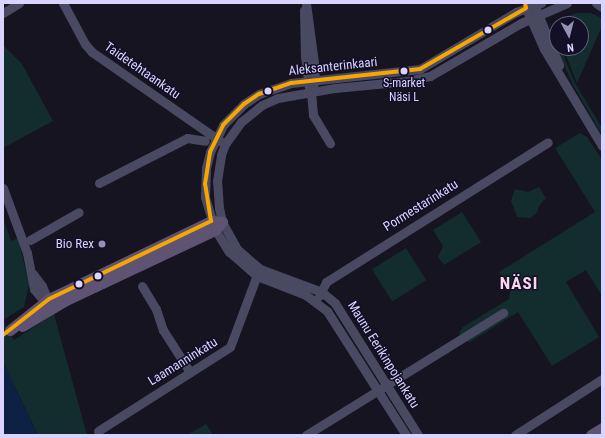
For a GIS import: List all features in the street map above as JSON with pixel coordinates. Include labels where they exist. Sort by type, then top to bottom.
[{"type":"main road","points":[[48,303],[216,224]]},
{"type":"main road","points":[[591,435],[602,428]]},
{"type":"street","points":[[3,12],[19,3]]},
{"type":"street","name":"Taidetehtaankatu","points":[[63,3],[85,44],[92,52],[225,144]]},
{"type":"street","points":[[305,3],[313,115],[330,143]]},
{"type":"street","name":"Aleksanterinkaari","points":[[216,224],[217,181],[225,144],[241,122],[262,105],[278,98],[311,92],[408,81],[430,76],[534,16],[567,3]]},
{"type":"street","points":[[596,3],[602,7]]},
{"type":"street","points":[[532,4],[534,16],[565,84],[602,146]]},
{"type":"street","name":"Aleksanterinkaari","points":[[316,300],[238,262],[216,224],[204,184],[210,152],[216,138],[232,114],[259,94],[273,88],[311,81],[420,69],[532,4]]},
{"type":"street","points":[[99,183],[187,138],[205,141]]},
{"type":"street","name":"Pormestarinkatu","points":[[316,300],[322,292],[326,282],[548,142]]},
{"type":"street","points":[[3,188],[33,274],[48,303]]},
{"type":"street","points":[[30,240],[79,212]]},
{"type":"street","name":"Aleksanterinkaari","points":[[258,272],[322,292]]},
{"type":"street","name":"Laamanninkatu","points":[[98,431],[226,350],[234,343],[258,272]]},
{"type":"street","points":[[142,286],[156,309],[163,330],[190,372]]},
{"type":"street","name":"Maunu Eerikinpojankatu","points":[[322,292],[336,304],[418,435]]},
{"type":"street","name":"Maunu Eerikinpojankatu","points":[[316,300],[340,327],[406,435]]},
{"type":"street","points":[[306,435],[503,313]]},
{"type":"street","points":[[515,435],[602,379]]},
{"type":"green space","points":[[577,13],[591,13],[602,18],[602,26],[589,56],[589,16],[567,16]]},
{"type":"green space","points":[[3,45],[22,64],[53,121],[3,148]]},
{"type":"green space","points":[[560,56],[563,56],[575,83],[602,128],[602,135],[573,85]]},
{"type":"green space","points":[[566,56],[589,56],[577,83]]},
{"type":"green space","points":[[580,133],[587,137],[602,160],[602,296],[586,270],[566,282],[599,337],[552,366],[518,312],[470,342],[465,341],[459,333],[463,327],[509,299],[510,291],[499,272],[595,212],[555,148]]},
{"type":"green space","points":[[539,187],[546,198],[539,206],[537,213],[530,218],[517,217],[511,201],[515,189],[528,192]]},
{"type":"green space","points":[[462,212],[481,242],[444,265],[438,257],[443,246],[433,230]]},
{"type":"green space","points":[[3,218],[11,241],[18,238],[29,284],[24,307],[3,320]]},
{"type":"green space","points":[[406,248],[426,280],[392,301],[372,269]]},
{"type":"green space","points":[[54,314],[87,435],[38,435],[3,362],[3,321],[14,340]]},
{"type":"green space","points":[[206,424],[213,435],[187,435]]},
{"type":"water","points":[[3,362],[37,434],[38,435],[3,435]]},
{"type":"transit line","points":[[3,335],[49,299],[211,221],[205,184],[210,152],[223,125],[244,104],[259,94],[291,83],[420,69],[526,8],[525,3]]},
{"type":"place","name":"S-market Näsi L","points":[[404,71]]},
{"type":"place","name":"Bio Rex","points":[[102,244]]},
{"type":"district","name":"NÄSI","points":[[519,284]]}]
